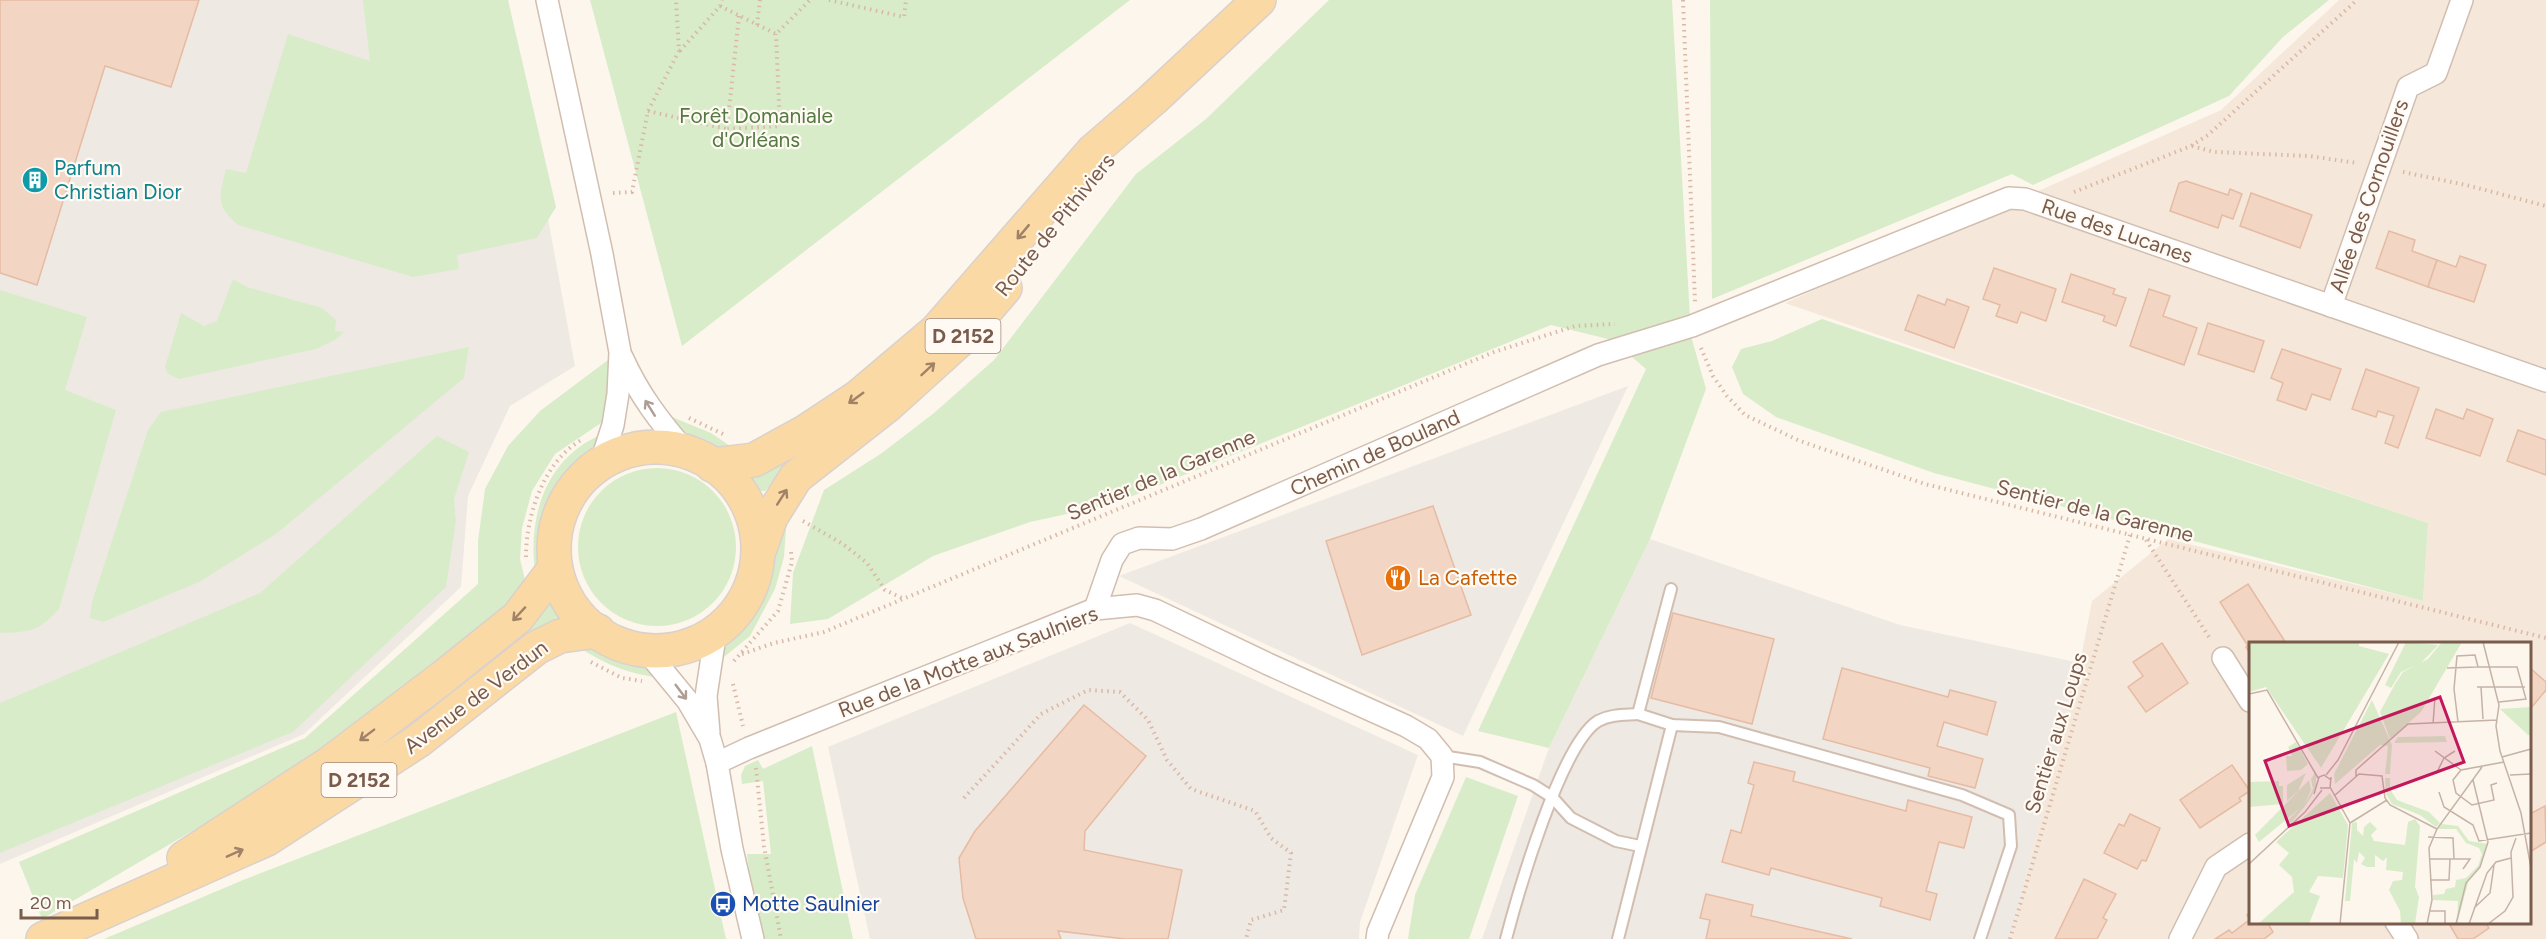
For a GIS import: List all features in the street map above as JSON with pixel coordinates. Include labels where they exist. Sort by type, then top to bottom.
[{"type":"main road","name":"Route de Pithiviers","points":[[541,564],[554,542],[562,508],[592,452],[610,457],[643,447],[699,459],[754,460],[805,432],[858,397],[936,331],[1093,152],[1259,0]]},
{"type":"main road","name":"Route de Pithiviers","points":[[775,550],[771,517],[796,477],[889,404],[962,338],[1018,273],[1152,100]]},
{"type":"main road","points":[[541,564],[583,620],[592,644],[612,641],[631,648],[663,651],[702,641],[737,613],[755,579],[775,550],[754,518],[734,480],[699,459]]},
{"type":"main road","name":"Avenue de Verdun","points":[[105,911],[330,763],[442,678],[518,617],[541,564]]},
{"type":"main road","name":"Avenue de Verdun","points":[[43,939],[267,839],[418,741],[536,648],[560,636],[592,644]]},
{"type":"street","points":[[547,0],[620,352],[633,381],[655,416],[699,459]]},
{"type":"street","name":"Allée des Cornouillers","points":[[2331,306],[2408,87],[2436,73],[2462,0]]},
{"type":"street","name":"Rue des Lucanes","points":[[1695,325],[1996,202],[2017,198],[2546,381]]},
{"type":"street","name":"Chemin de Bouland","points":[[1095,609],[1112,560],[1122,544],[1139,538],[1172,539],[1201,529],[1598,355],[1695,325]]},
{"type":"street","points":[[592,452],[614,425],[620,352]]},
{"type":"street","name":"Rue de la Motte aux Saulniers","points":[[717,763],[749,748],[1095,609],[1137,605],[1155,610],[1406,726],[1428,739],[1442,756]]},
{"type":"street","points":[[716,630],[706,696],[710,740],[717,763],[732,849],[753,939]]},
{"type":"street","points":[[645,649],[687,700],[710,740]]},
{"type":"street","points":[[2223,658],[2249,699]]},
{"type":"street","points":[[1377,939],[1443,777],[1442,756]]},
{"type":"street","points":[[2180,939],[2216,867],[2249,845]]},
{"type":"street","points":[[2397,924],[2407,939]]},
{"type":"lane","points":[[1638,714],[1671,589]]},
{"type":"lane","points":[[1506,939],[1552,796],[1585,732],[1610,716],[1638,714],[1672,725],[1719,727],[1962,795],[2009,815],[2011,846],[1980,939]]},
{"type":"lane","points":[[1618,939],[1672,725]]},
{"type":"lane","points":[[1442,756],[1480,762],[1533,785],[1552,796],[1571,818],[1616,841],[1640,846]]},
{"type":"path","points":[[676,0],[680,51]]},
{"type":"path","points":[[588,192],[632,192],[648,111],[680,51],[720,6],[722,0]]},
{"type":"path","points":[[757,25],[760,0]]},
{"type":"path","points":[[648,111],[727,129],[780,126],[776,34],[810,0]]},
{"type":"path","points":[[829,0],[904,17],[906,0]]},
{"type":"path","name":"Sentier de la Garenne","points":[[1683,0],[1695,325],[1713,376],[1727,396],[1745,415],[1791,437],[1925,484],[2546,638]]},
{"type":"path","points":[[2042,205],[2191,146],[2208,135],[2357,0]]},
{"type":"path","points":[[720,6],[776,34]]},
{"type":"path","points":[[727,129],[739,16]]},
{"type":"path","name":"Sentier de la Garenne","points":[[742,654],[774,643],[824,632],[1494,352],[1575,326],[1591,325]]},
{"type":"path","points":[[541,564],[526,538],[530,516],[542,487],[557,461],[576,443],[592,452]]},
{"type":"path","points":[[799,518],[867,563],[885,590],[904,599]]},
{"type":"path","name":"Sentier aux Loups","points":[[2010,939],[2130,535]]},
{"type":"path","points":[[2146,539],[2223,658]]},
{"type":"path","points":[[729,667],[778,611],[792,562],[775,550]]},
{"type":"path","points":[[592,644],[622,678],[646,682]]},
{"type":"path","points":[[732,678],[757,772],[764,846],[781,939]]},
{"type":"path","points":[[964,798],[1041,714],[1088,690],[1120,692],[1148,720],[1167,760],[1191,789],[1255,811],[1271,838],[1291,853],[1284,910],[1251,920],[1246,939]]},
{"type":"shaded area","points":[[0,0],[508,0],[575,366],[510,406],[468,496],[461,587],[304,734],[0,864]]},
{"type":"shaded area","points":[[2339,0],[2546,0],[2546,939],[2010,939],[2080,663],[2092,601],[2168,539],[2423,601],[2428,523],[1785,303],[2221,110]]},
{"type":"shaded area","points":[[1628,386],[1463,736],[1119,576]]},
{"type":"shaded area","points":[[1650,539],[1900,625],[2080,663],[2010,939],[1482,939],[1549,748]]},
{"type":"shaded area","points":[[1130,623],[1418,755],[1360,922],[1359,939],[870,939],[828,747]]},
{"type":"green space","points":[[363,0],[508,0],[556,207],[537,238],[457,255],[459,269],[413,277],[238,225],[225,211],[221,194],[226,169],[246,173],[288,34],[370,61]]},
{"type":"green space","name":"Forêt Domaniale d'Orléans","points":[[590,0],[1130,0],[682,346]]},
{"type":"green space","points":[[1329,0],[1672,0],[1691,336],[1706,389],[1650,539],[1549,748],[1478,731],[1646,369],[1612,340],[1551,325],[1113,504],[1030,522],[933,556],[828,619],[790,624],[793,573],[824,490],[882,453],[934,413],[994,360],[1136,174],[1206,119]]},
{"type":"green space","points":[[1710,0],[2329,0],[2283,37],[2229,96],[2033,185],[2012,174],[1712,299]]},
{"type":"green space","points":[[233,279],[247,287],[322,308],[336,320],[335,331],[344,332],[335,340],[316,349],[179,379],[168,374],[165,367],[181,313],[204,326],[217,321]]},
{"type":"green space","points":[[0,290],[87,317],[65,390],[116,410],[59,609],[33,629],[0,633]]},
{"type":"green space","points":[[1822,319],[2428,523],[2423,601],[1934,473],[1776,417],[1743,394],[1732,367],[1741,349],[1772,341]]},
{"type":"green space","points":[[469,347],[464,378],[276,534],[199,582],[103,622],[90,618],[92,602],[148,430],[161,412]]},
{"type":"green space","points":[[608,360],[612,392],[607,419],[555,454],[532,491],[522,528],[520,559],[527,588],[525,593],[319,757],[42,919],[19,862],[305,738],[478,584],[478,541],[485,489],[508,446],[540,411]]},
{"type":"green space","points":[[672,417],[711,433],[736,450],[714,449],[699,445],[668,423]]},
{"type":"green space","points":[[603,434],[593,454],[569,478],[555,503],[548,526],[543,564],[536,577],[534,534],[544,493],[554,474],[567,458],[583,444]]},
{"type":"green space","points":[[437,436],[469,452],[454,499],[456,521],[446,587],[293,732],[0,853],[0,703],[260,593]]},
{"type":"green space","points":[[819,443],[780,475],[765,491],[757,491],[743,468]]},
{"type":"green space","points":[[657,468],[687,474],[713,491],[730,517],[736,547],[730,577],[713,603],[687,620],[657,626],[627,620],[601,603],[584,577],[578,547],[584,517],[601,491],[627,474]]},
{"type":"green space","points":[[777,514],[786,528],[784,557],[775,589],[750,636],[724,657],[718,658],[765,580]]},
{"type":"green space","points":[[548,594],[556,595],[570,617],[501,660],[492,647]]},
{"type":"green space","points":[[594,643],[641,661],[656,677],[616,667],[580,648]]},
{"type":"green space","points":[[676,712],[726,939],[104,939],[243,880]]},
{"type":"green space","points":[[812,746],[853,939],[761,939],[753,906],[747,854],[771,854],[763,781],[742,784],[741,775],[745,766],[758,760],[763,769]]},
{"type":"green space","points":[[1466,777],[1518,796],[1469,939],[1408,939],[1415,895]]},
{"type":"building","name":"Parfum Christian Dior","points":[[0,0],[199,0],[171,87],[105,66],[37,285],[0,273]]},
{"type":"building","points":[[2186,181],[2228,195],[2230,189],[2242,194],[2233,219],[2222,215],[2218,228],[2170,211],[2179,183]]},
{"type":"building","points":[[2251,193],[2312,215],[2300,248],[2240,226]]},
{"type":"building","points":[[2389,231],[2415,240],[2412,251],[2437,260],[2428,287],[2376,268]]},
{"type":"building","points":[[2460,256],[2486,265],[2474,302],[2428,287],[2437,260],[2456,267]]},
{"type":"building","points":[[1994,268],[2056,289],[2046,321],[2021,312],[2017,323],[1996,316],[2000,305],[1983,299]]},
{"type":"building","points":[[2071,274],[2115,289],[2113,294],[2126,298],[2116,326],[2103,321],[2105,316],[2062,302]]},
{"type":"building","points":[[2149,289],[2170,296],[2163,316],[2197,328],[2184,365],[2130,346]]},
{"type":"building","points":[[1918,295],[1945,305],[1947,299],[1969,307],[1954,348],[1905,330]]},
{"type":"building","points":[[2208,323],[2264,341],[2254,372],[2198,354]]},
{"type":"building","points":[[2282,349],[2341,369],[2330,400],[2312,394],[2306,410],[2277,400],[2283,383],[2271,378]]},
{"type":"building","points":[[2366,369],[2419,388],[2398,448],[2385,443],[2394,416],[2378,411],[2376,417],[2352,409]]},
{"type":"building","points":[[2436,409],[2463,419],[2467,409],[2493,419],[2480,456],[2426,438]]},
{"type":"building","points":[[2518,430],[2546,440],[2546,475],[2507,461]]},
{"type":"building","name":"La Cafette","points":[[1433,506],[1471,615],[1362,655],[1326,541]]},
{"type":"building","points":[[2248,584],[2285,642],[2249,642],[2249,652],[2246,647],[2248,646],[2220,602]]},
{"type":"building","points":[[1673,613],[1774,639],[1752,724],[1651,698]]},
{"type":"building","points":[[2162,643],[2188,683],[2146,712],[2128,687],[2143,676],[2133,662]]},
{"type":"building","points":[[1842,668],[1948,697],[1950,690],[1996,702],[1987,735],[1944,722],[1937,746],[1983,759],[1975,788],[1928,776],[1930,768],[1823,739]]},
{"type":"building","points":[[2531,669],[2546,682],[2546,690],[2531,708]]},
{"type":"building","points":[[1084,705],[1146,756],[1085,831],[1084,850],[1182,870],[1168,939],[1125,939],[1058,931],[1061,939],[976,939],[963,898],[959,858],[975,831]]},
{"type":"building","points":[[1754,762],[1795,772],[1793,781],[1906,811],[1908,800],[1972,817],[1964,848],[1939,842],[1926,891],[1937,894],[1930,920],[1880,906],[1882,898],[1771,868],[1769,875],[1722,862],[1731,830],[1741,833],[1754,785],[1748,783]]},
{"type":"building","points":[[2232,765],[2249,790],[2239,798],[2241,801],[2200,828],[2180,800]]},
{"type":"building","points":[[2545,806],[2546,842],[2531,851],[2531,813]]},
{"type":"building","points":[[2130,814],[2160,828],[2146,861],[2142,860],[2137,869],[2104,853],[2119,824],[2124,826]]},
{"type":"building","points":[[2084,879],[2116,894],[2103,918],[2107,920],[2097,939],[2055,939]]},
{"type":"building","points":[[1706,894],[1753,905],[1751,916],[1852,939],[1706,939],[1710,920],[1700,918]]},
{"type":"building","points":[[2249,920],[2249,924],[2268,924],[2273,932],[2264,939],[2215,939],[2229,930],[2232,933]]},
{"type":"building","points":[[2449,924],[2486,924],[2489,928],[2473,939],[2458,939]]},
{"type":"place","name":"Parfum Christian Dior","points":[[35,180]]},
{"type":"place","name":"La Cafette","points":[[1398,578]]},
{"type":"place","name":"Motte Saulnier","points":[[723,904]]}]
